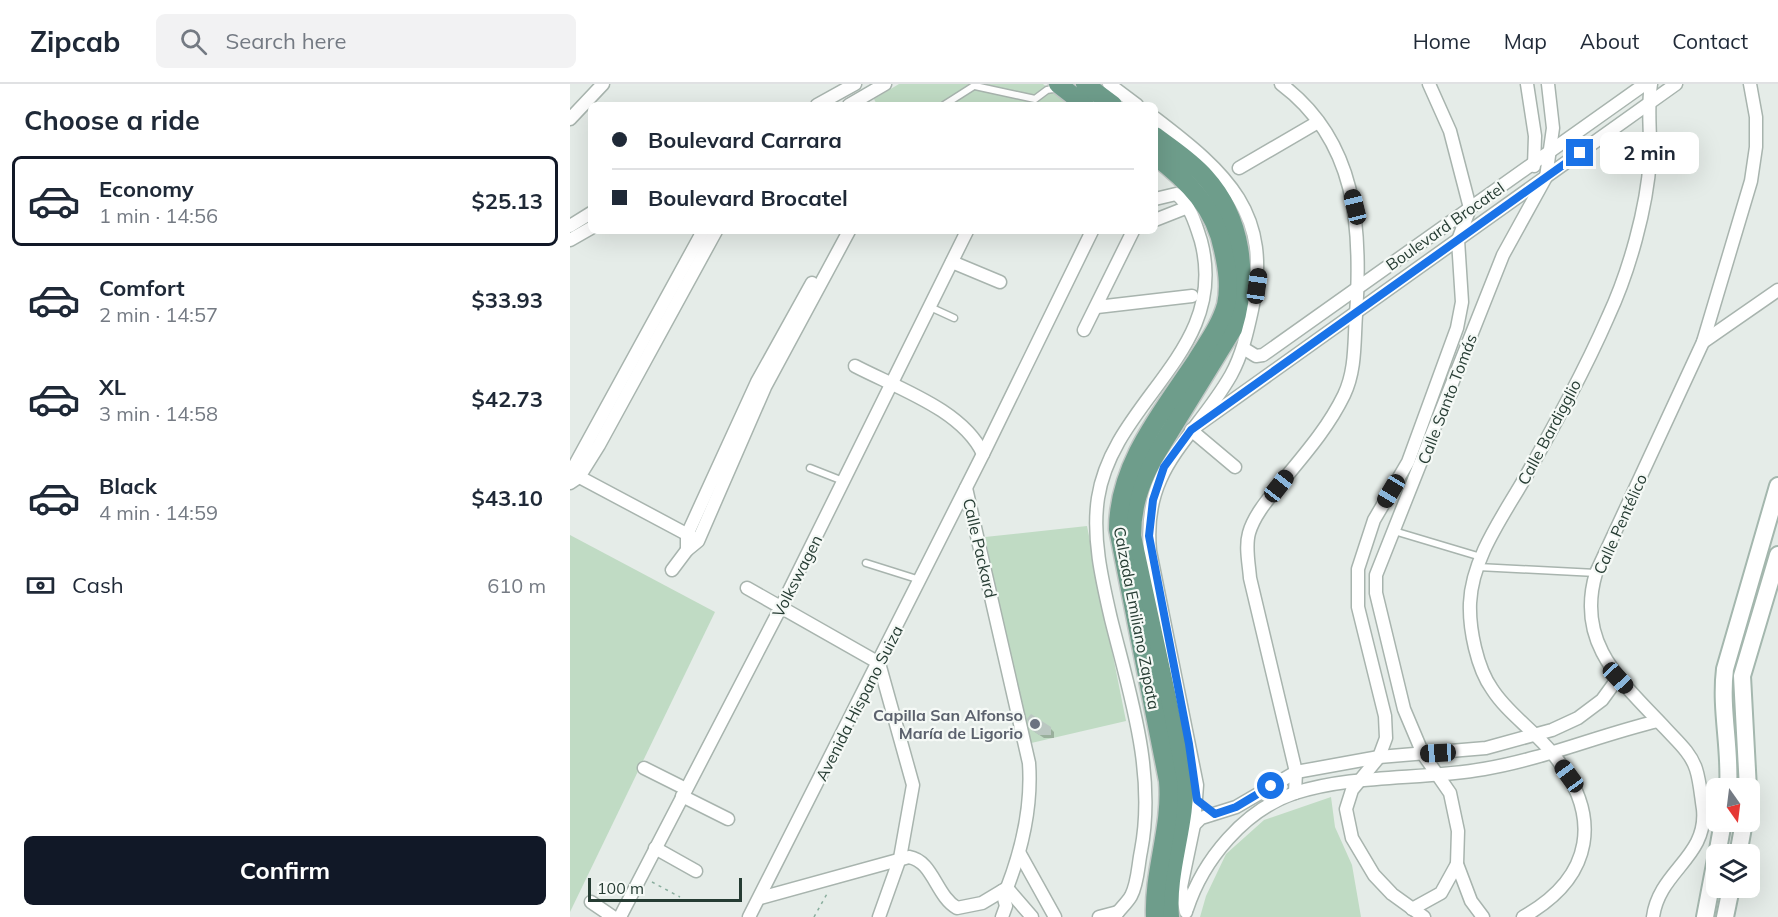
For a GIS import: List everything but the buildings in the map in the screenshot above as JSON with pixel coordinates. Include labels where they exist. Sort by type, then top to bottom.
[{"type":"main road","points":[[1085,84],[1109,102]]},
{"type":"main road","points":[[1060,86],[1081,102]]},
{"type":"main road","name":"Calzada Emiliano Zapata","points":[[1158,138],[1206,178],[1219,197],[1237,237],[1243,272],[1240,307],[1233,329],[1153,459],[1142,481],[1132,520],[1132,536],[1184,776],[1184,807],[1169,891],[1180,915]]},
{"type":"main road","name":"Calzada Emiliano Zapata","points":[[1155,917],[1157,879],[1168,814],[1168,781],[1118,529],[1118,510],[1131,467],[1149,433],[1216,329],[1226,303],[1228,284],[1222,241],[1213,218],[1199,195],[1158,159]]},
{"type":"main road","points":[[1728,778],[1723,692],[1725,669],[1773,518],[1778,486]]},
{"type":"main road","points":[[1747,778],[1742,676],[1778,555]]},
{"type":"main road","points":[[1705,917],[1709,898]]},
{"type":"main road","points":[[1725,917],[1729,898]]},
{"type":"street","points":[[570,119],[603,84]]},
{"type":"street","points":[[822,102],[855,84]]},
{"type":"street","points":[[854,102],[885,84]]},
{"type":"street","points":[[1109,84],[1133,102]]},
{"type":"street","points":[[1281,84],[1304,104],[1318,122],[1342,164],[1355,207],[1358,288],[1353,370],[1345,392],[1330,422],[1266,502],[1249,533],[1247,553],[1250,578],[1296,772],[1295,793]]},
{"type":"street","points":[[1429,84],[1450,131],[1470,208]]},
{"type":"street","points":[[1527,84],[1535,136],[1533,192]]},
{"type":"street","points":[[1546,177],[1553,128],[1548,84]]},
{"type":"street","name":"Boulevard Brocatel","points":[[1243,348],[1256,356],[1263,355],[1645,84]]},
{"type":"street","name":"Calle Bardigglio","points":[[1523,917],[1554,896],[1566,881],[1582,851],[1586,831],[1581,799],[1553,753],[1503,704],[1491,688],[1483,671],[1472,625],[1470,604],[1479,562],[1572,392],[1609,316],[1629,261],[1647,184],[1650,159],[1648,104],[1651,84]]},
{"type":"street","points":[[1546,177],[1676,84]]},
{"type":"street","name":"Calle Pentélico","points":[[1653,917],[1658,896],[1663,887],[1701,839],[1704,819],[1696,769],[1684,748],[1618,678],[1606,660],[1592,628],[1589,612],[1591,592],[1596,573],[1703,342],[1751,181],[1756,147],[1756,117],[1750,84]]},
{"type":"street","points":[[1158,120],[1188,143],[1218,171],[1232,189],[1250,223],[1259,273],[1243,348],[1231,375],[1164,467],[1153,500],[1149,536],[1188,734],[1197,800],[1181,887],[1180,915]]},
{"type":"street","points":[[1239,168],[1318,122]]},
{"type":"street","name":"Calle Santo Tomás","points":[[1438,774],[1423,754],[1404,709],[1376,593],[1376,575],[1503,255],[1533,192],[1546,177]]},
{"type":"street","name":"Boulevard Brocatel","points":[[1191,430],[1458,240],[1533,192]]},
{"type":"street","points":[[1099,917],[1119,915],[1131,897],[1143,840],[1147,798],[1133,708],[1102,579],[1096,540],[1098,499],[1106,466],[1130,423],[1180,356],[1204,304],[1207,283],[1205,258],[1188,207],[1176,194],[1158,198]]},
{"type":"street","points":[[1158,219],[1188,207]]},
{"type":"street","name":"Calle Santo Tomás","points":[[1359,781],[1379,757],[1386,738],[1385,716],[1358,608],[1358,569],[1374,520],[1408,462],[1457,328],[1462,302],[1458,240],[1470,208]]},
{"type":"street","points":[[570,226],[588,215]]},
{"type":"street","points":[[570,240],[588,230]]},
{"type":"street","points":[[572,477],[701,234]]},
{"type":"street","points":[[572,477],[714,234]]},
{"type":"street","points":[[687,550],[687,535],[757,382],[837,234]]},
{"type":"street","points":[[672,570],[687,550],[698,541],[765,387],[847,234]]},
{"type":"street","name":"Volkswagen","points":[[620,917],[781,607],[966,234]]},
{"type":"street","name":"Calle Packard","points":[[1005,890],[1020,854],[1030,786],[1029,763],[966,488],[1091,234]]},
{"type":"street","points":[[1084,330],[1132,234]]},
{"type":"street","points":[[952,262],[1000,282]]},
{"type":"street","points":[[1703,342],[1778,290]]},
{"type":"street","points":[[1097,307],[1192,296]]},
{"type":"street","points":[[855,366],[954,418],[977,441],[983,454]]},
{"type":"street","points":[[1191,430],[1235,466]]},
{"type":"street","points":[[572,477],[698,541]]},
{"type":"street","name":"Avenida Hispano Suiza","points":[[749,917],[966,488]]},
{"type":"street","points":[[747,588],[879,663],[913,785],[900,858],[879,917]]},
{"type":"street","points":[[1194,825],[1201,818],[1236,807],[1296,772],[1379,757],[1486,748],[1537,736],[1578,718],[1602,700],[1618,678]]},
{"type":"street","points":[[1180,915],[1204,869],[1226,840],[1248,820],[1295,793],[1359,781],[1481,770],[1553,753],[1615,732],[1658,721]]},
{"type":"street","points":[[644,768],[728,819]]},
{"type":"street","points":[[1438,774],[1450,793],[1454,805],[1458,831],[1457,864],[1471,901],[1483,917]]},
{"type":"street","points":[[1359,781],[1348,798],[1346,809],[1352,838],[1374,875],[1424,917]]},
{"type":"street","points":[[1197,800],[1215,814]]},
{"type":"street","points":[[655,848],[696,871]]},
{"type":"street","points":[[1020,854],[1056,917]]},
{"type":"street","points":[[760,898],[909,857],[922,862],[945,898],[957,908],[982,903],[1005,890]]},
{"type":"street","points":[[1412,909],[1441,892],[1457,864]]},
{"type":"street","points":[[1002,917],[1006,906],[1005,890]]},
{"type":"street","points":[[1005,890],[1032,917]]},
{"type":"street","points":[[591,903],[613,917]]},
{"type":"lane","points":[[951,102],[976,85],[1035,102],[1047,90],[1060,86]]},
{"type":"lane","points":[[930,307],[954,318]]},
{"type":"lane","points":[[810,468],[844,481]]},
{"type":"lane","points":[[1394,531],[1479,562],[1596,573]]},
{"type":"lane","points":[[866,563],[920,580]]},
{"type":"path","points":[[814,917],[837,875]]},
{"type":"path","points":[[640,876],[680,897]]},
{"type":"green space","points":[[899,84],[1043,84],[1065,102],[876,102],[874,99]]},
{"type":"green space","points":[[1087,526],[1126,721],[1027,744],[985,537]]},
{"type":"green space","points":[[570,535],[715,612],[570,912]]},
{"type":"green space","points":[[1331,797],[1335,827],[1352,865],[1361,917],[1200,917],[1206,896],[1226,854],[1264,820]]},
{"type":"place","name":"Capilla San Alfonso María de Ligorio","points":[[1035,724]]},
{"type":"route","points":[[1271,786],[1236,807],[1215,814],[1197,800],[1197,785],[1150,551],[1149,520],[1164,467],[1191,430],[1580,153]]}]
